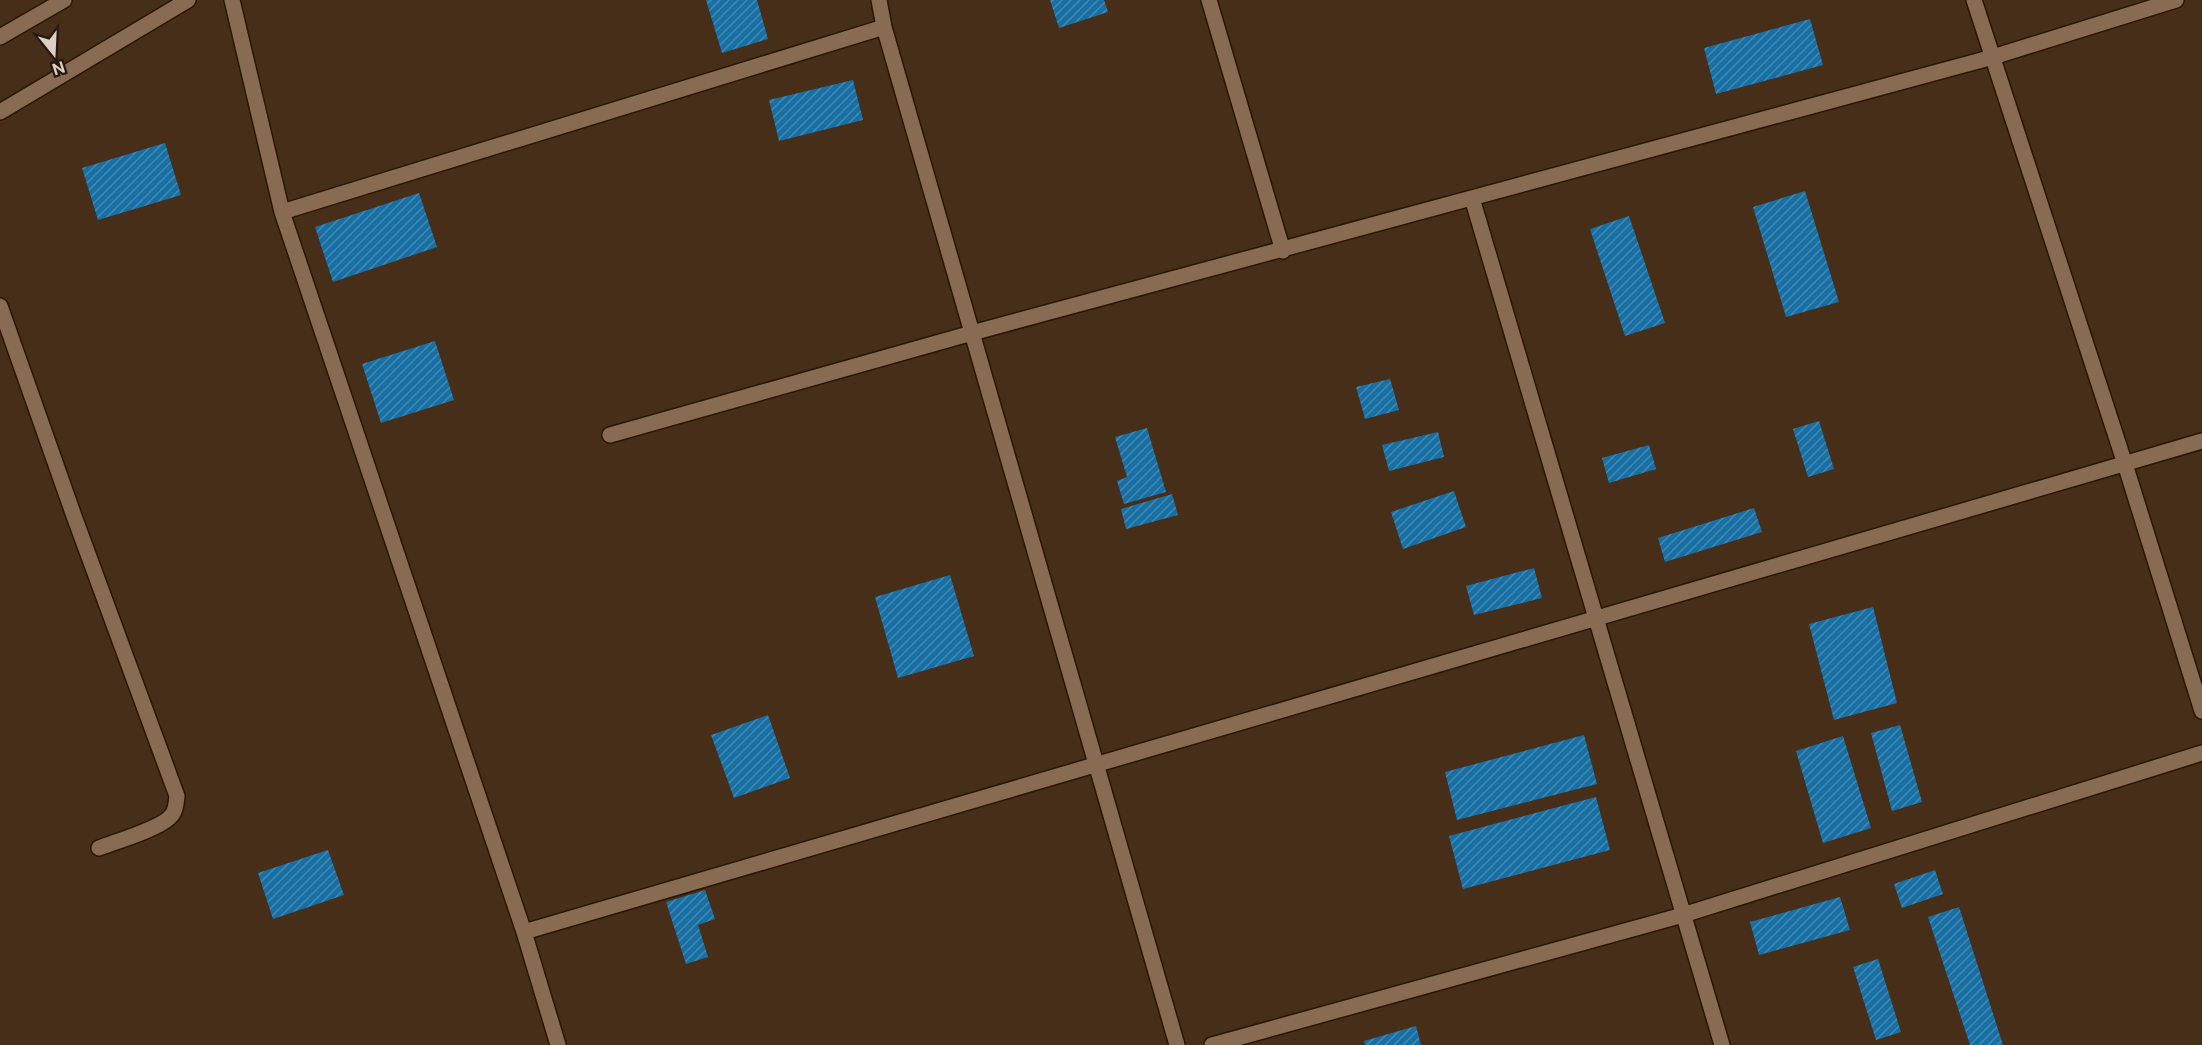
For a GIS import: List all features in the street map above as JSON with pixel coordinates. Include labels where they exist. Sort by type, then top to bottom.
[{"type":"street","points":[[0,37],[64,0]]},
{"type":"street","points":[[0,112],[188,0]]},
{"type":"street","points":[[232,0],[282,212],[524,932],[558,1045]]},
{"type":"street","points":[[879,0],[884,27],[1177,1045]]},
{"type":"street","points":[[1209,0],[1283,251]]},
{"type":"street","points":[[1974,0],[2125,464],[2202,711]]},
{"type":"street","points":[[610,435],[972,333],[1283,251],[1993,57],[2176,0]]},
{"type":"street","points":[[282,212],[884,27]]},
{"type":"street","points":[[1472,198],[1722,1045]]},
{"type":"street","points":[[0,306],[177,796],[176,808],[170,817],[159,824],[99,848]]},
{"type":"street","points":[[524,932],[2202,441]]},
{"type":"street","points":[[1212,1045],[1683,915],[2202,753]]},
{"type":"building","points":[[706,0],[757,0],[768,39],[722,53]]},
{"type":"building","points":[[1050,0],[1104,0],[1108,12],[1059,28]]},
{"type":"building","points":[[1810,19],[1823,65],[1716,94],[1704,48]]},
{"type":"building","points":[[853,80],[863,120],[779,141],[769,100]]},
{"type":"building","points":[[165,143],[181,195],[98,220],[82,168]]},
{"type":"building","points":[[1805,191],[1839,302],[1786,317],[1753,207]]},
{"type":"building","points":[[419,193],[437,247],[333,282],[315,227]]},
{"type":"building","points":[[1629,216],[1665,323],[1625,336],[1590,229]]},
{"type":"building","points":[[435,341],[454,400],[381,423],[362,364]]},
{"type":"building","points":[[1390,379],[1399,410],[1365,419],[1356,387]]},
{"type":"building","points":[[1819,421],[1834,469],[1808,477],[1793,429]]},
{"type":"building","points":[[1147,428],[1166,492],[1124,504],[1117,481],[1127,477],[1115,437]]},
{"type":"building","points":[[1438,432],[1444,457],[1389,471],[1382,445]]},
{"type":"building","points":[[1649,445],[1656,469],[1609,483],[1602,458]]},
{"type":"building","points":[[1454,491],[1466,527],[1403,549],[1391,512]]},
{"type":"building","points":[[1172,494],[1178,515],[1126,529],[1121,509]]},
{"type":"building","points":[[1754,508],[1762,532],[1665,562],[1658,538]]},
{"type":"building","points":[[1534,568],[1542,598],[1474,615],[1466,586]]},
{"type":"building","points":[[950,575],[974,656],[898,678],[875,597]]},
{"type":"building","points":[[1873,607],[1897,703],[1834,720],[1809,624]]},
{"type":"building","points":[[768,715],[790,778],[734,798],[711,735]]},
{"type":"building","points":[[1900,725],[1922,802],[1892,811],[1871,733]]},
{"type":"building","points":[[1584,735],[1597,784],[1457,820],[1445,772]]},
{"type":"building","points":[[1843,736],[1871,828],[1823,843],[1796,751]]},
{"type":"building","points":[[1596,797],[1610,850],[1463,889],[1449,836]]},
{"type":"building","points":[[328,850],[344,895],[273,919],[258,873]]},
{"type":"building","points":[[1935,870],[1943,894],[1902,908],[1894,884]]},
{"type":"building","points":[[705,890],[715,919],[698,925],[708,957],[686,964],[666,902]]},
{"type":"building","points":[[1840,897],[1850,930],[1759,955],[1750,922]]},
{"type":"building","points":[[1959,907],[2003,1045],[1970,1045],[1928,917]]},
{"type":"building","points":[[1878,959],[1901,1032],[1876,1040],[1853,967]]},
{"type":"building","points":[[1416,1026],[1421,1045],[1365,1045],[1364,1041]]}]
